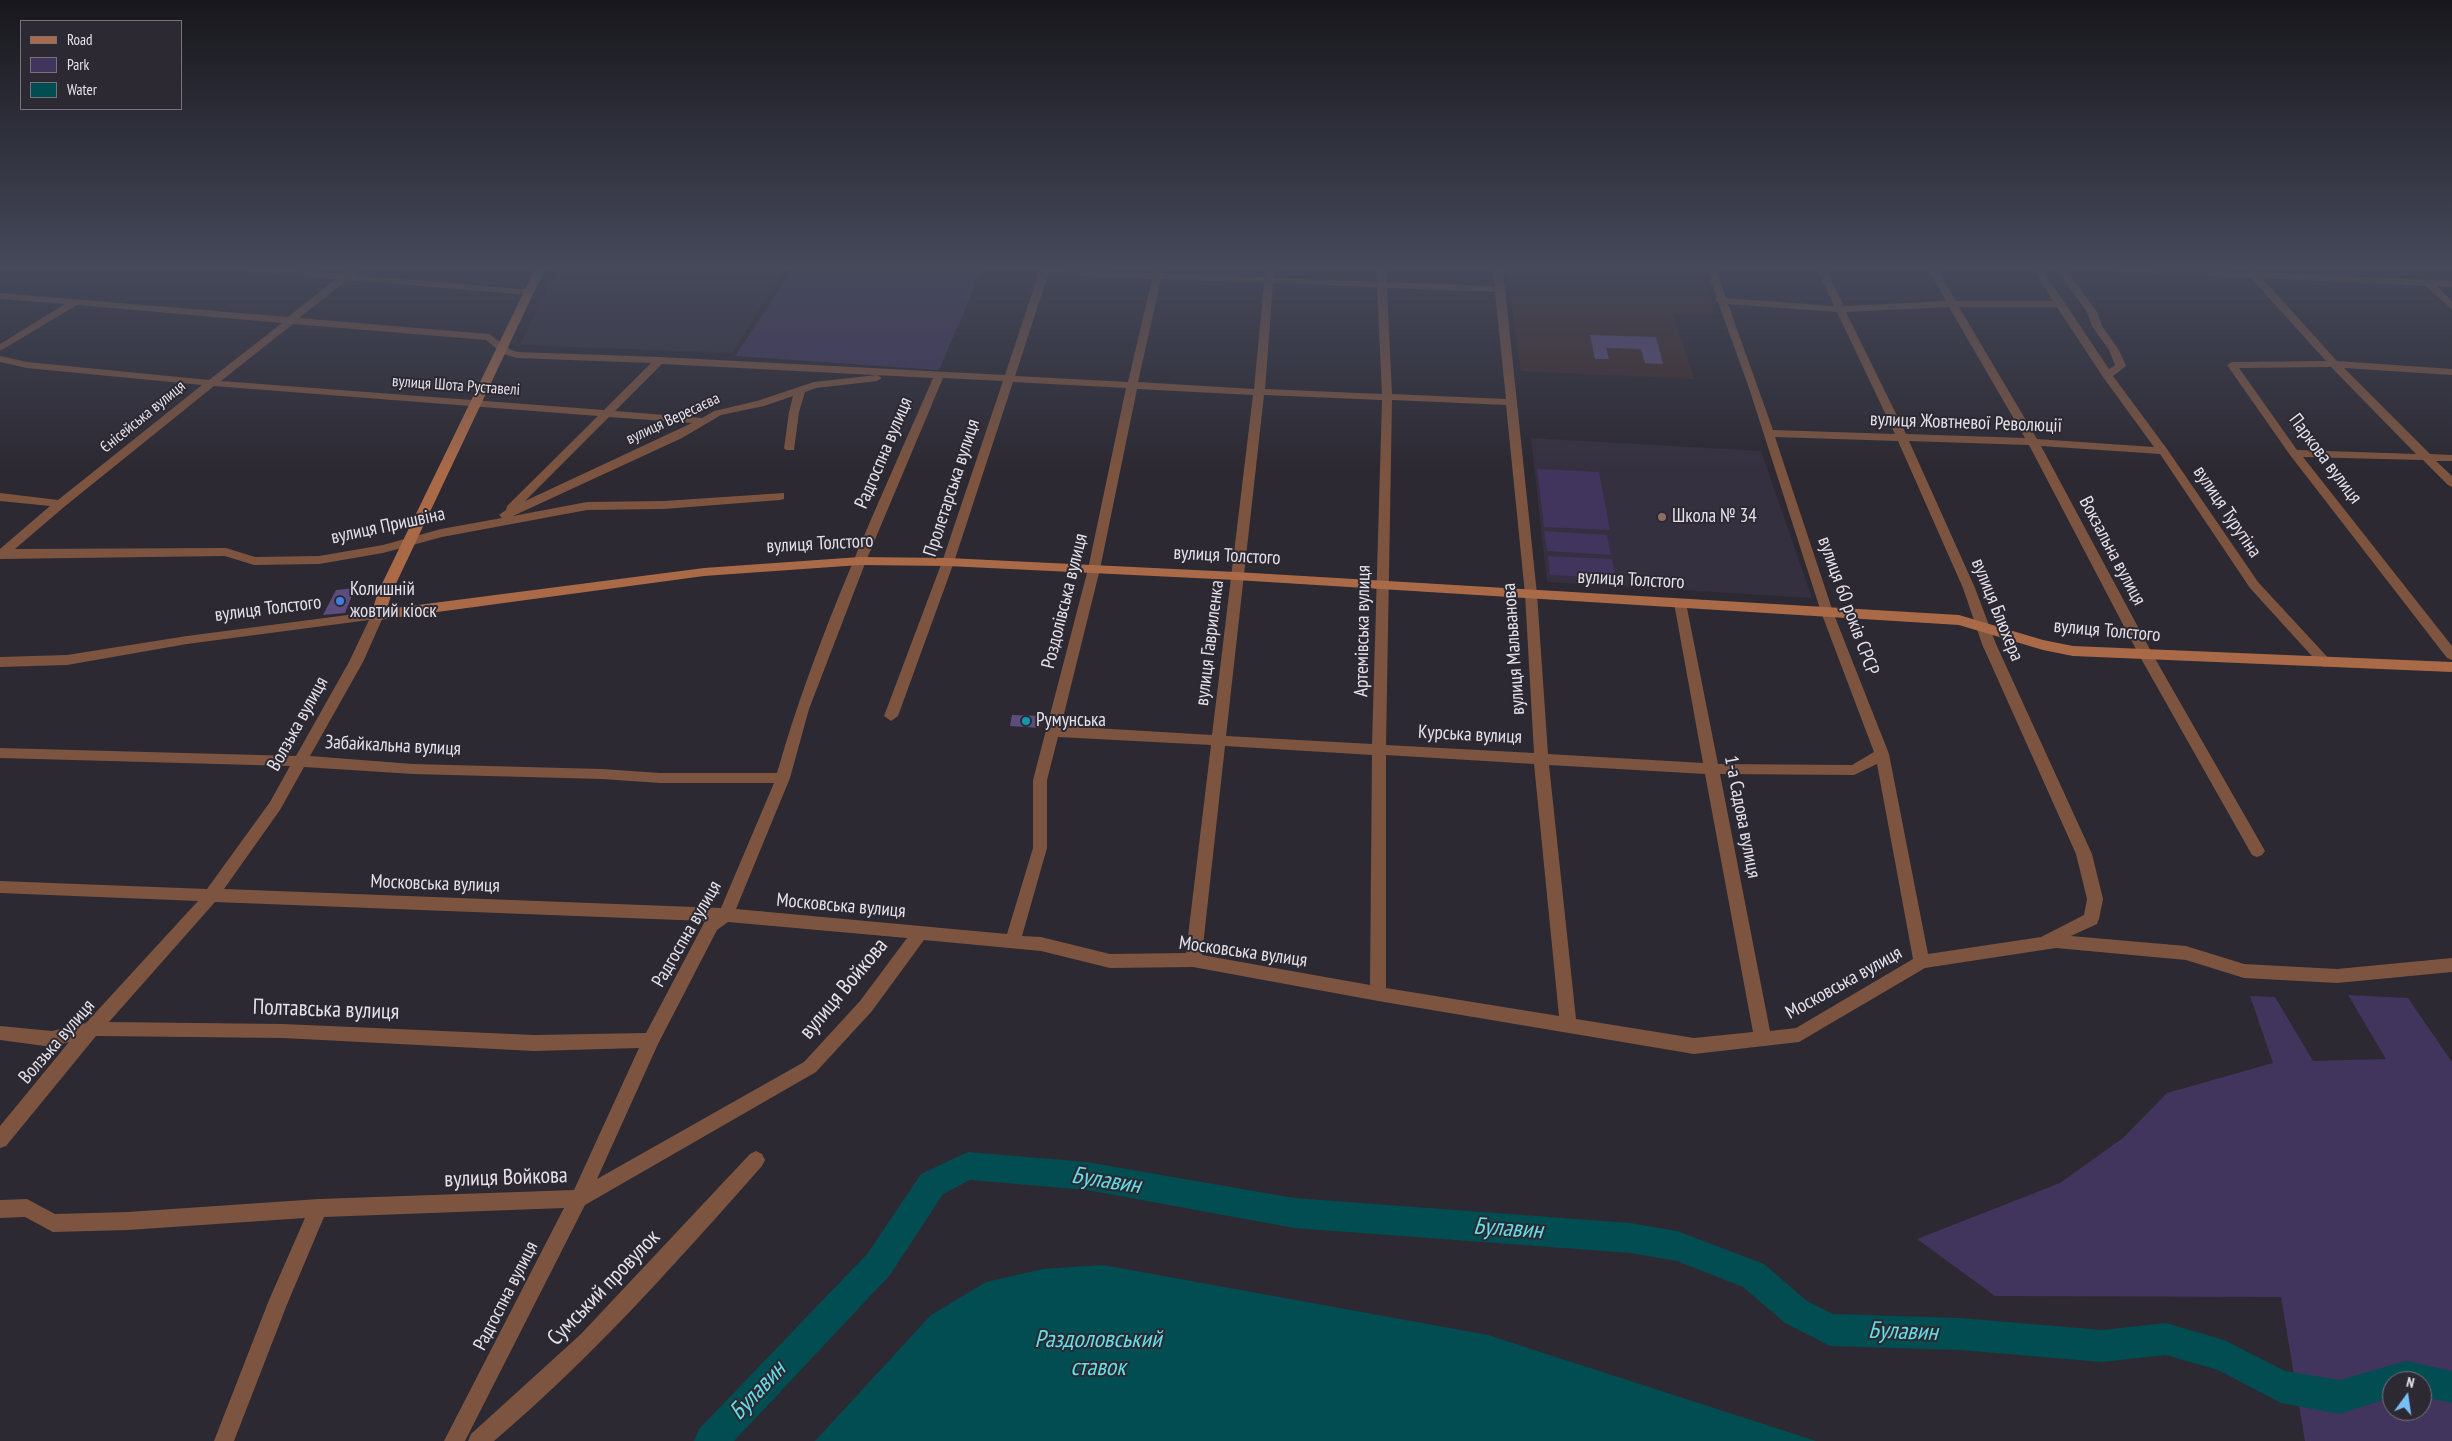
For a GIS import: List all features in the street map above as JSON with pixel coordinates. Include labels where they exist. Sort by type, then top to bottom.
[{"type":"street","points":[[0,348],[19,336]]},
{"type":"street","name":"Єнісейська вулиця","points":[[1,555],[60,504],[271,336]]},
{"type":"street","points":[[470,336],[489,338],[507,352],[517,355],[660,360],[1259,392],[1513,402]]},
{"type":"street","name":"Волзька вулиця","points":[[0,1140],[78,1044],[94,1029],[212,895],[275,806],[356,662],[409,540],[507,336]]},
{"type":"street","name":"Пролетарська вулиця","points":[[891,716],[948,562],[1022,336]]},
{"type":"street","name":"Роздолівська вулиця","points":[[1012,941],[1040,848],[1040,780],[1094,569],[1143,336]]},
{"type":"street","name":"вулиця Гавриленка","points":[[1192,960],[1259,392],[1264,336]]},
{"type":"street","name":"Артемівська вулиця","points":[[1378,994],[1379,750],[1387,396],[1384,336]]},
{"type":"street","name":"вулиця Мальванова","points":[[1505,336],[1531,594],[1541,759],[1568,1026]]},
{"type":"street","name":"вулиця 60 років СРСР","points":[[1734,336],[1754,388],[1827,612],[1882,754],[1922,962]]},
{"type":"street","name":"вулиця Блюхера","points":[[1854,336],[1970,588],[1981,626],[2084,854],[2095,899],[2091,919],[2039,944]]},
{"type":"street","name":"Вокзальна вулиця","points":[[1972,336],[2033,442],[2146,655],[2257,851]]},
{"type":"street","name":"вулиця Турутіна","points":[[2081,336],[2254,584],[2325,662]]},
{"type":"street","points":[[2104,336],[2114,350],[2121,366],[2107,375]]},
{"type":"street","points":[[2309,336],[2452,483]]},
{"type":"street","name":"вулиця Шота Руставелі","points":[[0,359],[27,366],[210,384],[702,421]]},
{"type":"street","points":[[501,519],[660,360]]},
{"type":"street","points":[[2334,364],[2452,372]]},
{"type":"street","name":"Паркова вулиця","points":[[2334,364],[2232,365],[2294,453],[2452,655]]},
{"type":"street","name":"вулиця Вересаєва","points":[[501,519],[678,436],[718,412],[760,404],[814,385],[874,379],[894,373]]},
{"type":"street","name":"Радгоспна вулиця","points":[[454,1441],[579,1199],[651,1040],[712,925],[726,915],[783,778],[802,709],[860,561],[939,376]]},
{"type":"street","points":[[790,448],[794,412],[800,391]]},
{"type":"street","name":"вулиця Жовтневої Революції","points":[[1768,433],[2033,442],[2163,451]]},
{"type":"street","points":[[2294,453],[2452,458]]},
{"type":"street","name":"вулиця Пришвіна","points":[[1,555],[226,552],[254,561],[318,560],[383,549],[409,540],[501,519],[587,506],[664,505],[780,496]]},
{"type":"street","points":[[0,497],[60,504]]},
{"type":"street","name":"вулиця Толстого","points":[[0,662],[66,660],[188,640],[704,572],[860,561],[948,562],[1236,576],[1959,620],[2044,645],[2066,649],[2146,655],[2452,667]]},
{"type":"street","name":"1-а Садова вулиця","points":[[1680,603],[1763,1039]]},
{"type":"street","name":"Курська вулиця","points":[[1051,731],[1712,769],[1854,770],[1882,754]]},
{"type":"street","name":"Забайкальна вулиця","points":[[0,753],[301,761],[413,768],[602,774],[660,778],[783,778]]},
{"type":"street","name":"Московська вулиця","points":[[0,887],[726,915],[1012,941],[1041,944],[1110,961],[1192,960],[1378,994],[1694,1046],[1799,1035],[1922,962],[2056,941],[2186,953],[2244,971],[2337,976],[2452,965]]},
{"type":"street","name":"вулиця Войкова","points":[[0,1209],[27,1208],[53,1222],[128,1221],[319,1208],[579,1199],[810,1067],[866,1006],[920,933]]},
{"type":"street","name":"Полтавська вулиця","points":[[0,1033],[52,1039],[94,1029],[283,1031],[534,1043],[651,1040]]},
{"type":"street","name":"Сумський провулок","points":[[478,1441],[526,1402],[668,1259],[756,1160]]},
{"type":"street","points":[[224,1441],[279,1300],[319,1208]]},
{"type":"shaded area","points":[[524,336],[743,336],[732,353],[520,345]]},
{"type":"shaded area","points":[[1516,336],[1680,336],[1694,379],[1521,371]]},
{"type":"shaded area","name":"Школа № 34","points":[[1531,438],[1761,451],[1812,598],[1547,582]]},
{"type":"green space","points":[[748,336],[953,336],[939,370],[735,356]]},
{"type":"green space","points":[[1537,469],[1599,472],[1610,530],[1544,527]]},
{"type":"green space","points":[[1544,531],[1607,535],[1611,555],[1547,551]]},
{"type":"green space","points":[[1548,556],[1612,559],[1616,578],[1550,575]]},
{"type":"green space","points":[[2348,995],[2408,998],[2452,1062],[2452,1441],[2305,1441],[2281,1297],[1995,1296],[1917,1239],[2060,1183],[2123,1138],[2167,1093],[2273,1063],[2250,996],[2275,997],[2313,1061],[2386,1059]]},
{"type":"water","name":"Раздоловський ставок","points":[[1103,1265],[1488,1335],[1816,1441],[815,1441],[931,1315],[986,1282],[1043,1269]]},
{"type":"building","points":[[1590,336],[1656,337],[1663,364],[1645,363],[1641,349],[1606,348],[1609,359],[1595,359]]},
{"type":"building","name":"Колишній жовтий кіоск","points":[[355,588],[345,613],[323,615],[336,590]]},
{"type":"building","name":"Румунська","points":[[1012,715],[1042,716],[1040,728],[1010,726]]},
{"type":"waterway","name":"Булавин","points":[[711,1441],[879,1264],[932,1184],[968,1166],[1087,1176],[1294,1213],[1630,1238],[1677,1246],[1753,1275],[1796,1312],[1830,1330],[1960,1334],[2102,1346],[2166,1339],[2224,1356],[2281,1387],[2340,1397],[2406,1377],[2452,1387]]},
{"type":"place","name":"Школа № 34","points":[[1662,517]]},
{"type":"place","name":"Колишній жовтий кіоск","points":[[340,601]]},
{"type":"place","name":"Румунська","points":[[1026,721]]}]
